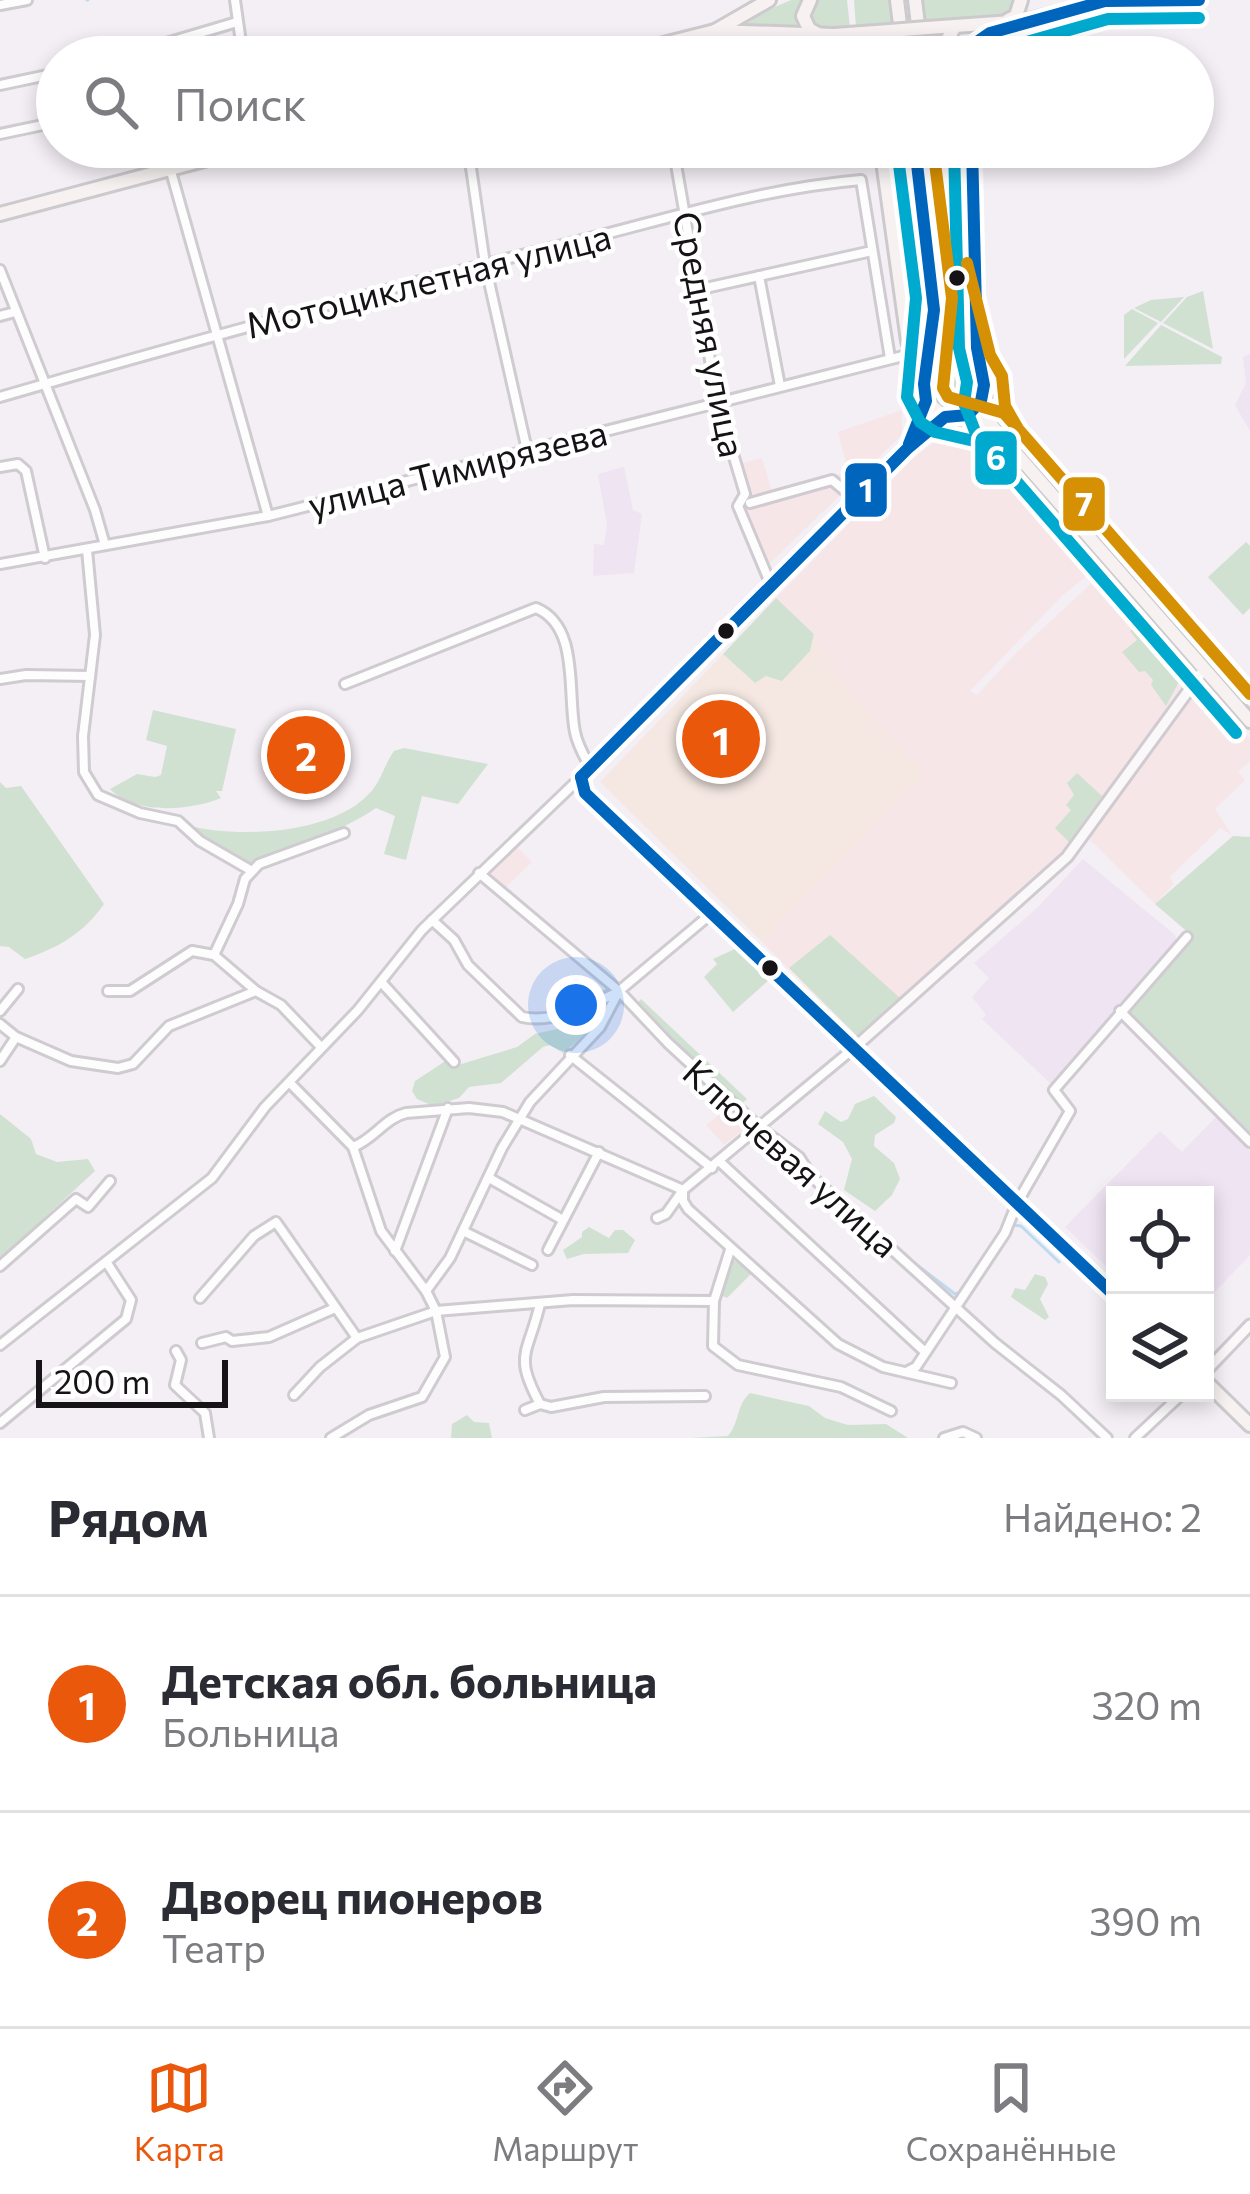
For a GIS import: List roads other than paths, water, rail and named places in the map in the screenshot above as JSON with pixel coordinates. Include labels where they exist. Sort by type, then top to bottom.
[{"type":"main road","points":[[701,36],[770,0]]},
{"type":"main road","points":[[810,0],[804,9],[805,24],[826,35]]},
{"type":"main road","points":[[897,0],[897,36]]},
{"type":"main road","points":[[915,0],[919,36]]},
{"type":"main road","points":[[1007,21],[1016,16],[1021,0]]},
{"type":"main road","points":[[989,36],[1024,21],[1104,0],[1199,0]]},
{"type":"main road","points":[[715,31],[826,35],[1024,21]]},
{"type":"main road","points":[[949,36],[955,26]]},
{"type":"main road","points":[[0,214],[170,168]]},
{"type":"main road","points":[[884,168],[911,354],[924,384]]},
{"type":"main road","points":[[907,449],[926,400],[934,298],[918,168]]},
{"type":"main road","points":[[936,168],[953,298],[985,380],[982,402],[992,426],[1250,722]]},
{"type":"main road","points":[[972,168],[977,366]]},
{"type":"main road","points":[[924,384],[938,361],[960,357],[977,366]]},
{"type":"main road","points":[[926,400],[950,417],[992,426]]},
{"type":"main road","points":[[982,402],[968,415],[950,417],[907,449],[585,772],[585,793],[1113,1294]]},
{"type":"main road","points":[[854,1048],[1067,857],[1205,668]]},
{"type":"main road","points":[[1214,1363],[1250,1325]]},
{"type":"main road","points":[[1214,1390],[1250,1424]]},
{"type":"street","points":[[0,5],[27,0]]},
{"type":"street","points":[[235,0],[239,36]]},
{"type":"street","points":[[189,36],[237,22]]},
{"type":"street","points":[[0,86],[36,78]]},
{"type":"street","points":[[0,134],[36,126]]},
{"type":"street","points":[[170,168],[268,516]]},
{"type":"street","points":[[470,168],[485,264],[527,450]]},
{"type":"street","name":"Средняя улица","points":[[678,168],[717,400],[745,494],[738,506],[772,585]]},
{"type":"street","name":"Мотоциклетная улица","points":[[0,397],[217,333],[686,210],[817,184],[860,180],[872,251]]},
{"type":"street","points":[[700,289],[872,251],[890,358]]},
{"type":"street","points":[[0,270],[105,545]]},
{"type":"street","points":[[759,276],[780,386]]},
{"type":"street","points":[[0,316],[15,313]]},
{"type":"street","name":"улица Тимирязева","points":[[0,564],[268,516],[911,354]]},
{"type":"street","points":[[0,467],[18,464],[26,471],[44,558]]},
{"type":"street","points":[[750,503],[832,479],[856,500]]},
{"type":"street","points":[[87,550],[95,635],[82,736],[84,772],[98,795],[140,813],[178,821],[200,841],[252,871]]},
{"type":"street","points":[[0,1345],[212,1178],[265,1107],[382,983],[432,920],[585,772],[575,734],[563,636],[551,617],[536,608],[345,684]]},
{"type":"street","points":[[0,679],[90,676]]},
{"type":"street","points":[[214,955],[252,871],[274,856],[344,833]]},
{"type":"street","name":"Ключевая улица","points":[[479,873],[620,991],[668,1043],[799,1157],[812,1177],[994,1343],[1107,1438]]},
{"type":"street","points":[[432,920],[454,940],[468,965],[530,1020],[568,1013],[620,991],[712,913]]},
{"type":"street","points":[[907,1372],[916,1367],[1005,1233],[1017,1203],[1070,1112],[1054,1090],[1187,937]]},
{"type":"street","points":[[108,991],[130,991],[192,951],[214,955],[256,991],[281,1005],[321,1047]]},
{"type":"street","points":[[382,983],[454,1062]]},
{"type":"street","points":[[0,1010],[18,989]]},
{"type":"street","points":[[0,1024],[16,1037],[71,1061],[118,1068],[133,1064],[169,1026],[256,991]]},
{"type":"street","points":[[426,1291],[464,1231],[520,1120],[570,1055],[600,1027],[620,991]]},
{"type":"street","points":[[1120,1011],[1250,1142]]},
{"type":"street","points":[[0,1061],[16,1037]]},
{"type":"street","points":[[657,1218],[666,1214],[683,1190],[854,1048]]},
{"type":"street","points":[[570,1055],[716,1164],[924,1351]]},
{"type":"street","points":[[290,1083],[353,1148],[381,1231],[436,1311],[445,1357],[424,1395],[369,1415],[331,1438]]},
{"type":"street","points":[[353,1148],[373,1139],[396,1115],[448,1108],[503,1112],[683,1190]]},
{"type":"street","points":[[395,1251],[448,1108]]},
{"type":"street","points":[[548,1250],[598,1152]]},
{"type":"street","points":[[489,1178],[563,1220]]},
{"type":"street","points":[[0,1266],[76,1199],[88,1208],[110,1181]]},
{"type":"street","points":[[683,1190],[688,1209],[838,1344],[883,1367],[952,1383]]},
{"type":"street","points":[[200,1298],[254,1236],[276,1222],[357,1338]]},
{"type":"street","points":[[464,1231],[532,1265]]},
{"type":"street","points":[[730,1250],[714,1301],[713,1346],[738,1365],[841,1387],[891,1411]]},
{"type":"street","points":[[0,1423],[126,1319],[130,1300],[107,1263]]},
{"type":"street","points":[[294,1396],[320,1367],[357,1338],[436,1311],[573,1300],[714,1301]]},
{"type":"street","points":[[540,1304],[523,1361],[523,1373],[540,1404]]},
{"type":"street","points":[[202,1343],[226,1337],[232,1341],[268,1337],[335,1308]]},
{"type":"street","points":[[176,1351],[181,1360],[175,1385],[205,1413],[209,1438]]},
{"type":"street","points":[[525,1410],[604,1397],[705,1396]]},
{"type":"street","points":[[1135,1438],[1174,1402]]},
{"type":"street","points":[[944,1438],[963,1432],[976,1438]]},
{"type":"waterway","points":[[1013,1225],[1021,1226],[1059,1262]]},
{"type":"waterway","points":[[900,1252],[955,1294],[961,1292],[1003,1229]]},
{"type":"place","name":"Детская обл. больница","points":[[721,739]]},
{"type":"place","name":"Дворец пионеров","points":[[306,755]]}]
